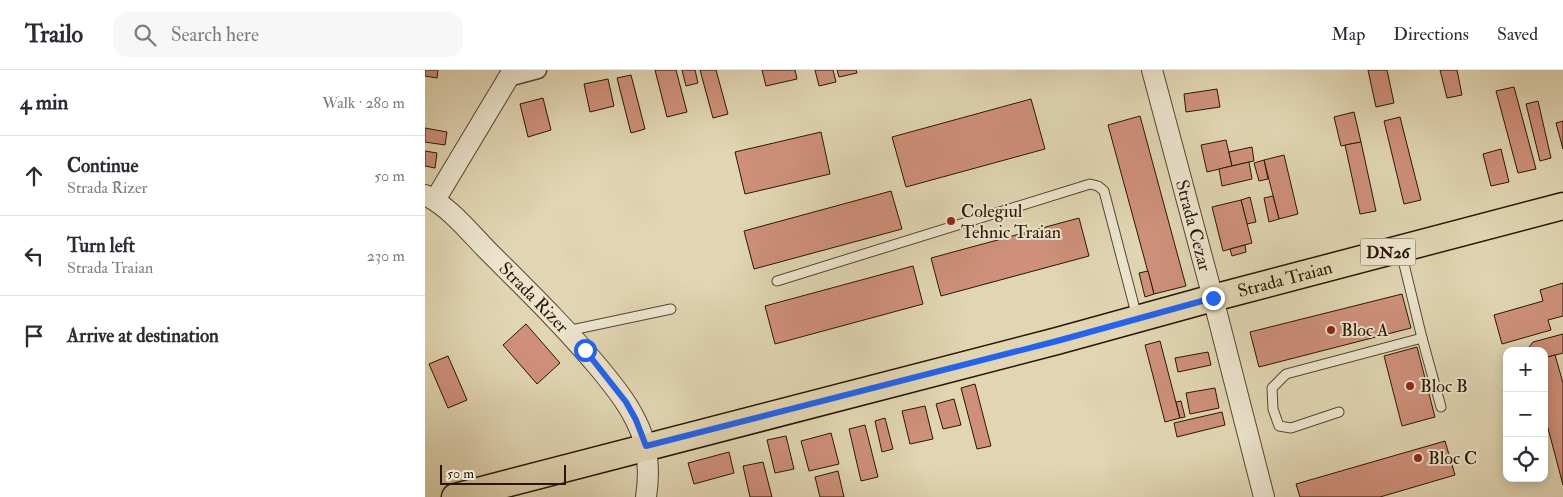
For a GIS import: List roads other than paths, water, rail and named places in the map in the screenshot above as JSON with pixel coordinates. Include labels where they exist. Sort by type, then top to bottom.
[{"type":"main road","name":"Strada Traian","points":[[455,497],[1138,320],[1213,298],[1563,206]]},
{"type":"street","points":[[430,197],[510,74],[538,70]]},
{"type":"street","name":"Strada Cezar","points":[[1152,70],[1264,497]]},
{"type":"street","name":"Strada Rizer","points":[[430,197],[567,331],[585,350],[626,402],[636,420],[646,446],[648,470],[646,497]]},
{"type":"lane","points":[[777,281],[1090,184],[1098,186],[1104,191],[1138,320]]},
{"type":"lane","points":[[1401,249],[1441,407]]},
{"type":"lane","points":[[567,331],[671,309]]},
{"type":"lane","points":[[1339,412],[1291,428],[1279,426],[1273,409],[1272,388],[1286,374],[1422,338]]},
{"type":"place","name":"Colegiul Tehnic Traian","points":[[951,221]]},
{"type":"place","name":"Bloc A","points":[[1331,330]]},
{"type":"place","name":"Bloc B","points":[[1410,386]]},
{"type":"place","name":"Bloc C","points":[[1418,458]]}]
